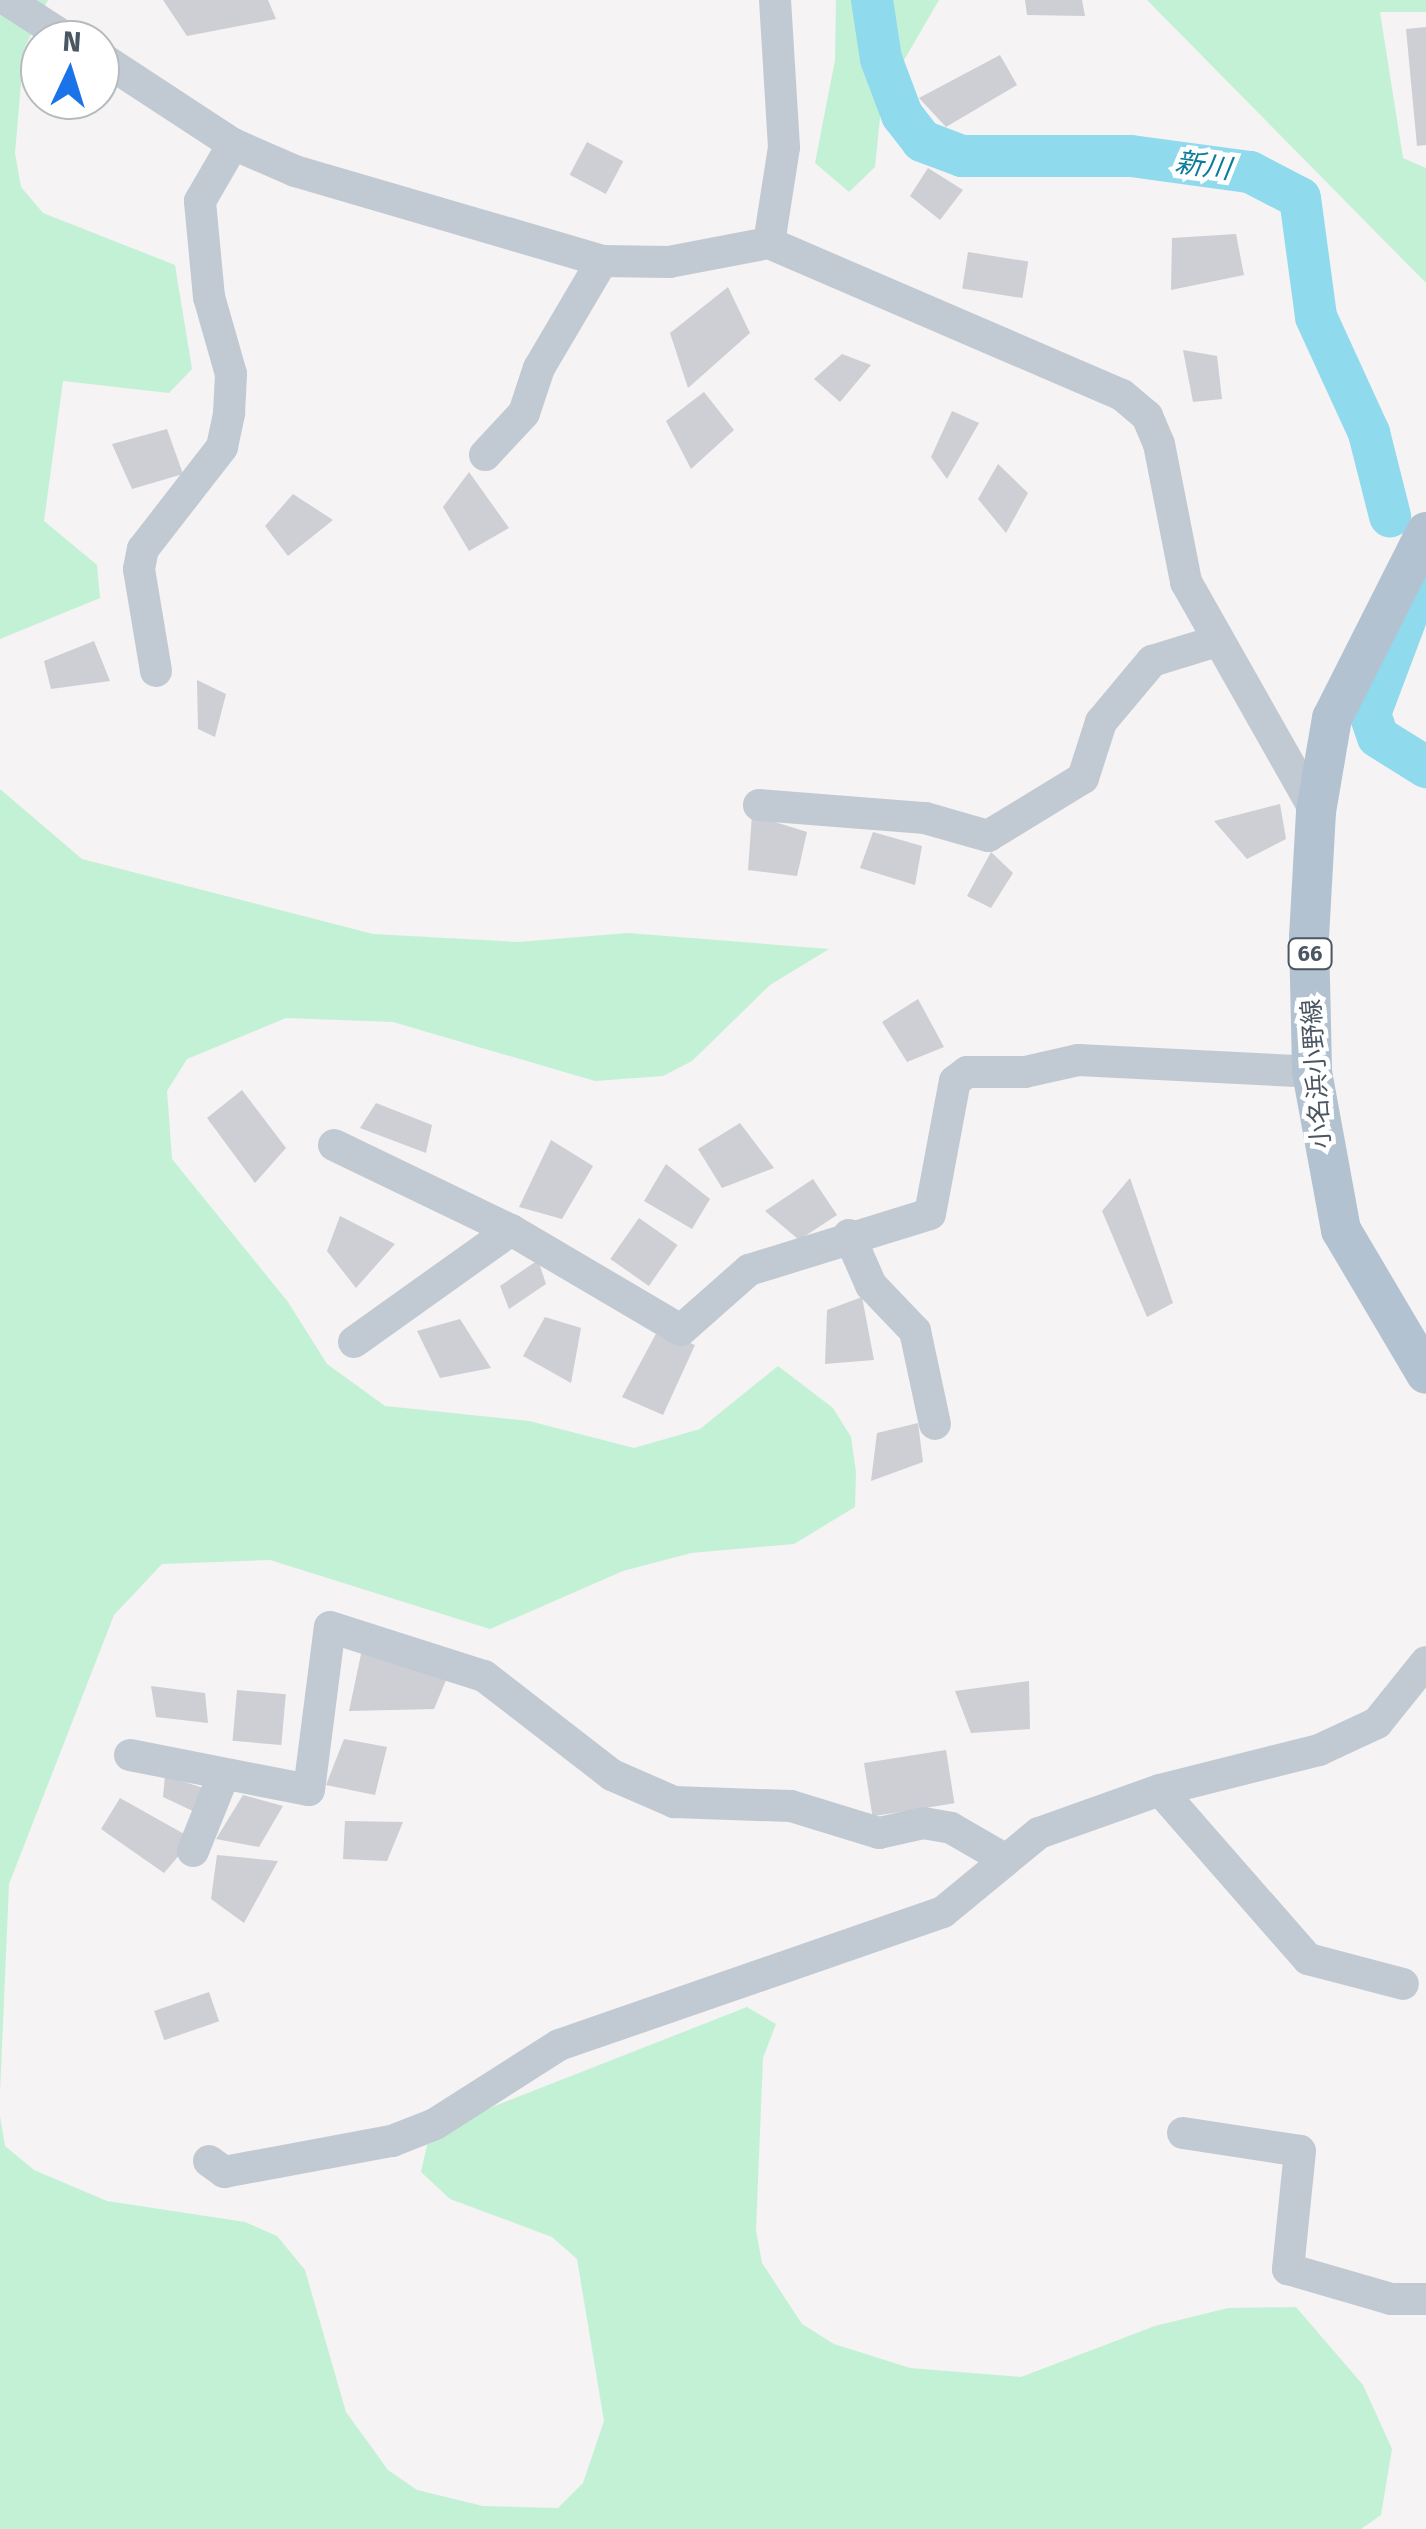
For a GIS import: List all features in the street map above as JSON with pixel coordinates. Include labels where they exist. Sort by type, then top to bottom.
[{"type":"main road","name":"小名浜小野線","points":[[1419,557],[1332,718],[1316,812],[1312,1072],[1341,1230],[1426,1374]]},
{"type":"street","points":[[6,0],[38,20]]},
{"type":"street","points":[[768,244],[784,148],[775,0]]},
{"type":"street","points":[[120,71],[233,144],[294,170],[602,261],[669,262],[768,244],[861,289],[1076,370],[1147,416],[1159,444],[1173,546],[1218,641],[1316,812]]},
{"type":"street","points":[[156,671],[139,570],[144,548],[222,447],[229,413],[230,374],[209,297],[200,200],[233,144]]},
{"type":"street","points":[[485,456],[524,414],[540,368],[602,261]]},
{"type":"street","points":[[759,804],[925,818],[988,836],[1084,778],[1101,722],[1152,661],[1218,641]]},
{"type":"street","points":[[334,1145],[511,1230],[681,1330],[749,1270],[930,1214],[956,1081],[967,1072],[1026,1072],[1078,1060],[1312,1072]]},
{"type":"street","points":[[354,1342],[511,1230]]},
{"type":"street","points":[[849,1236],[871,1285],[915,1331],[935,1424]]},
{"type":"street","points":[[130,1755],[309,1790],[330,1627],[475,1671],[612,1775],[674,1802],[792,1806],[879,1833],[937,1826],[1003,1858]]},
{"type":"street","points":[[210,2161],[224,2172],[392,2141],[436,2124],[558,2045],[943,1912],[1003,1858],[1039,1833],[1160,1790],[1318,1750],[1363,1730],[1398,1701],[1426,1662]]},
{"type":"street","points":[[193,1851],[224,1774]]},
{"type":"street","points":[[1160,1790],[1308,1959],[1403,1984]]},
{"type":"street","points":[[1183,2134],[1300,2151],[1288,2269],[1391,2298],[1426,2299]]},
{"type":"green space","points":[[0,0],[48,0],[38,20],[20,20],[15,153],[21,187],[43,213],[175,265],[192,369],[169,393],[63,381],[44,521],[97,565],[100,598],[0,639]]},
{"type":"green space","points":[[836,0],[939,0],[882,98],[875,167],[849,192],[815,163],[835,60]]},
{"type":"green space","points":[[1147,0],[1426,0],[1426,12],[1380,12],[1403,158],[1426,168],[1426,283]]},
{"type":"green space","points":[[0,789],[82,859],[373,934],[518,942],[628,933],[829,949],[770,985],[692,1061],[663,1076],[595,1081],[393,1022],[286,1018],[187,1059],[167,1091],[172,1159],[288,1302],[327,1364],[385,1406],[529,1421],[634,1448],[700,1429],[778,1366],[833,1408],[851,1437],[856,1472],[855,1507],[794,1544],[691,1553],[623,1571],[490,1629],[270,1560],[162,1564],[114,1615],[9,1884],[0,2093]]},
{"type":"green space","points":[[747,2007],[776,2024],[763,2058],[756,2230],[762,2263],[802,2324],[834,2344],[910,2368],[1021,2377],[1155,2326],[1228,2308],[1296,2307],[1363,2385],[1392,2449],[1381,2515],[1361,2529],[0,2529],[0,2116],[5,2146],[34,2170],[107,2201],[245,2222],[277,2236],[305,2270],[346,2412],[388,2470],[417,2490],[483,2506],[558,2508],[583,2483],[604,2421],[577,2259],[552,2237],[450,2199],[421,2172],[428,2141],[454,2122]]},
{"type":"building","points":[[163,0],[268,0],[276,19],[187,36]]},
{"type":"building","points":[[1025,0],[1082,0],[1085,16],[1027,15]]},
{"type":"building","points":[[1426,27],[1426,145],[1417,146],[1406,29]]},
{"type":"building","points":[[1000,55],[1017,85],[946,127],[919,98]]},
{"type":"building","points":[[587,142],[623,161],[606,194],[570,175]]},
{"type":"building","points":[[928,168],[963,190],[940,220],[910,196]]},
{"type":"building","points":[[1236,234],[1244,275],[1171,290],[1172,238]]},
{"type":"building","points":[[968,252],[1028,262],[1022,298],[962,289]]},
{"type":"building","points":[[728,287],[750,333],[688,388],[670,333]]},
{"type":"building","points":[[1183,350],[1217,356],[1222,399],[1193,402]]},
{"type":"building","points":[[842,354],[871,365],[840,402],[814,379]]},
{"type":"building","points":[[704,392],[734,430],[691,469],[666,421]]},
{"type":"building","points":[[952,411],[979,423],[947,479],[931,457]]},
{"type":"building","points":[[167,429],[183,474],[132,489],[112,444]]},
{"type":"building","points":[[998,464],[1028,493],[1006,533],[978,499]]},
{"type":"building","points":[[469,472],[509,528],[469,551],[443,507]]},
{"type":"building","points":[[293,494],[333,520],[288,556],[265,526]]},
{"type":"building","points":[[94,641],[110,681],[51,689],[44,661]]},
{"type":"building","points":[[197,680],[226,694],[215,737],[198,729]]},
{"type":"building","points":[[1280,804],[1286,839],[1247,859],[1214,821]]},
{"type":"building","points":[[752,815],[807,832],[797,876],[748,870]]},
{"type":"building","points":[[873,832],[922,846],[915,885],[860,868]]},
{"type":"building","points":[[991,852],[1013,873],[991,908],[967,896]]},
{"type":"building","points":[[918,999],[944,1047],[907,1062],[882,1022]]},
{"type":"building","points":[[242,1090],[286,1148],[255,1183],[207,1118]]},
{"type":"building","points":[[376,1103],[432,1125],[426,1153],[360,1128]]},
{"type":"building","points":[[740,1123],[774,1168],[722,1188],[698,1149]]},
{"type":"building","points":[[551,1140],[593,1166],[562,1219],[519,1207]]},
{"type":"building","points":[[666,1164],[710,1199],[692,1229],[644,1201]]},
{"type":"building","points":[[1130,1178],[1173,1303],[1147,1317],[1102,1211]]},
{"type":"building","points":[[813,1179],[837,1215],[799,1240],[765,1211]]},
{"type":"building","points":[[340,1216],[395,1244],[356,1288],[327,1251]]},
{"type":"building","points":[[639,1218],[678,1245],[649,1286],[610,1259]]},
{"type":"building","points":[[538,1260],[546,1284],[509,1309],[500,1286]]},
{"type":"building","points":[[862,1297],[874,1360],[825,1364],[827,1310]]},
{"type":"building","points":[[545,1317],[581,1328],[571,1383],[523,1356]]},
{"type":"building","points":[[460,1319],[491,1368],[440,1378],[417,1331]]},
{"type":"building","points":[[658,1330],[695,1345],[663,1415],[622,1397]]},
{"type":"building","points":[[918,1423],[923,1462],[871,1481],[877,1433]]},
{"type":"building","points":[[364,1640],[452,1666],[434,1709],[349,1711]]},
{"type":"building","points":[[1029,1681],[1030,1729],[971,1733],[955,1691]]},
{"type":"building","points":[[151,1686],[205,1693],[208,1723],[156,1717]]},
{"type":"building","points":[[237,1690],[286,1694],[281,1745],[233,1741]]},
{"type":"building","points":[[344,1739],[387,1747],[375,1795],[326,1785]]},
{"type":"building","points":[[946,1750],[954,1803],[872,1816],[864,1763]]},
{"type":"building","points":[[165,1776],[207,1789],[195,1812],[163,1797]]},
{"type":"building","points":[[243,1795],[283,1806],[259,1847],[216,1839]]},
{"type":"building","points":[[120,1798],[193,1839],[164,1873],[101,1829]]},
{"type":"building","points":[[345,1821],[403,1822],[387,1861],[343,1859]]},
{"type":"building","points":[[217,1855],[278,1861],[244,1923],[211,1899]]},
{"type":"building","points":[[209,1992],[219,2021],[164,2040],[154,2011]]},
{"type":"waterway","name":"新川","points":[[872,0],[881,59],[902,115],[922,141],[962,156],[1131,156],[1250,172],[1300,198],[1316,317],[1369,433],[1390,516]]},
{"type":"waterway","name":"新川","points":[[1415,594],[1370,714],[1378,737],[1426,767]]}]
